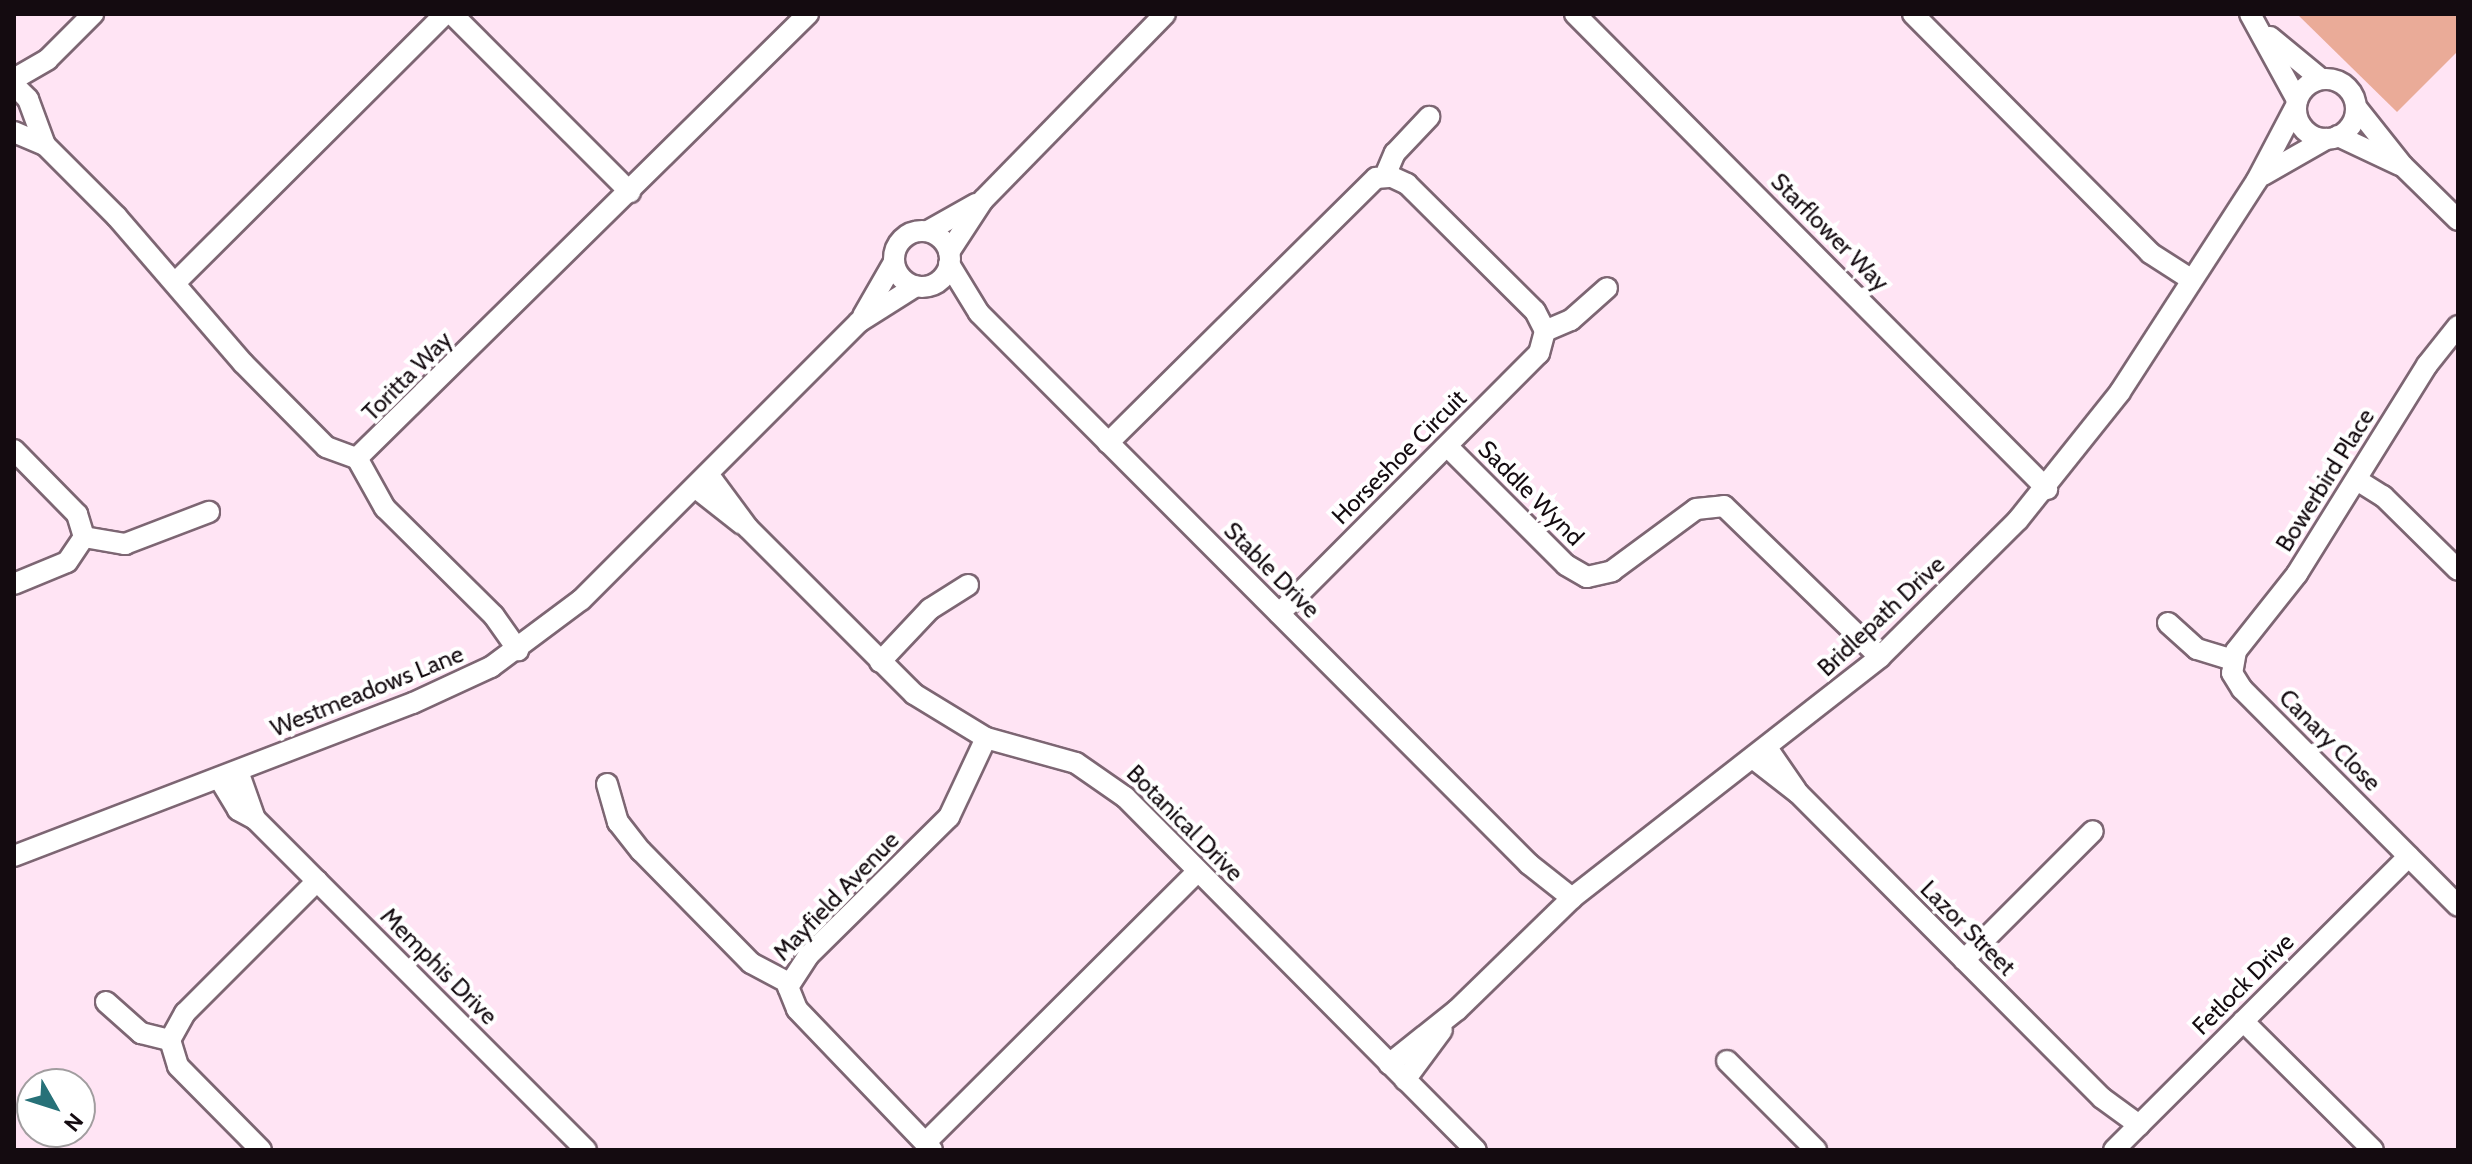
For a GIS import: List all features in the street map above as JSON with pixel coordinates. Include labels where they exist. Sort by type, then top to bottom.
[{"type":"street","points":[[45,145],[14,130],[24,122],[24,97],[48,59],[93,14]]},
{"type":"street","points":[[176,282],[445,14]]},
{"type":"street","points":[[452,14],[630,192]]},
{"type":"street","name":"Toritta Way","points":[[357,458],[808,14]]},
{"type":"street","points":[[983,200],[928,231],[903,238],[894,262],[901,278],[922,286],[941,280],[949,258],[983,200],[1165,14]]},
{"type":"street","name":"Starflower Way","points":[[1575,14],[2047,489]]},
{"type":"street","points":[[1913,14],[2150,253],[2189,278]]},
{"type":"street","points":[[2250,14],[2264,32],[2321,79],[2349,89],[2356,107],[2403,166],[2458,220]]},
{"type":"street","points":[[2264,32],[2296,104],[2304,130],[2403,166]]},
{"type":"street","points":[[14,79],[48,59]]},
{"type":"street","points":[[2296,104],[2306,86],[2321,79]]},
{"type":"street","points":[[24,97],[45,145],[176,282],[243,363],[326,447],[357,458],[371,491],[494,616],[518,650]]},
{"type":"street","name":"Bridlepath Drive","points":[[1389,1064],[1457,1010],[1566,904],[1880,657],[2047,489],[2120,392],[2189,278],[2257,180],[2296,104]]},
{"type":"street","points":[[2332,138],[2352,125],[2356,107]]},
{"type":"street","points":[[1108,443],[1365,186],[1385,176],[1395,153],[1429,117]]},
{"type":"street","name":"Bridlepath Drive","points":[[2257,180],[2332,138]]},
{"type":"street","points":[[1385,176],[1407,184],[1535,311],[1545,331],[1571,320],[1607,288]]},
{"type":"street","points":[[928,231],[941,239],[949,258]]},
{"type":"street","name":"Stable Drive","points":[[949,258],[979,313],[1566,904]]},
{"type":"street","name":"Westmeadows Lane","points":[[14,856],[453,687],[518,650],[581,600],[859,322],[894,262]]},
{"type":"street","name":"Stable Drive","points":[[922,286],[979,313]]},
{"type":"street","name":"Westmeadows Lane","points":[[859,322],[922,286]]},
{"type":"street","name":"Bowerbird Place","points":[[2233,660],[2357,480],[2421,374],[2458,326]]},
{"type":"street","name":"Horseshoe Circuit","points":[[1279,614],[1539,353],[1545,331]]},
{"type":"street","name":"Saddle Wynd","points":[[1447,446],[1566,565],[1587,577],[1612,571],[1696,509],[1724,506],[1880,657]]},
{"type":"street","points":[[14,450],[77,514],[84,537]]},
{"type":"street","name":"Botanical Drive","points":[[701,480],[914,694],[986,738],[1076,763],[1103,778],[1476,1150]]},
{"type":"street","points":[[2357,480],[2383,496],[2458,570]]},
{"type":"street","points":[[84,537],[125,544],[209,512]]},
{"type":"street","points":[[14,584],[67,562],[84,537]]},
{"type":"street","points":[[880,662],[930,609],[968,585]]},
{"type":"street","points":[[2168,623],[2197,649],[2233,660]]},
{"type":"street","name":"Canary Close","points":[[2233,660],[2232,673],[2242,689],[2458,906]]},
{"type":"street","name":"Mayfield Avenue","points":[[928,1146],[797,1009],[788,993],[789,983],[808,956],[949,817],[986,738]]},
{"type":"street","name":"Lazor Street","points":[[1760,753],[2102,1098],[2127,1137]]},
{"type":"street","name":"Memphis Drive","points":[[228,774],[255,819],[586,1150]]},
{"type":"street","points":[[607,784],[618,822],[641,851],[751,963],[789,983]]},
{"type":"street","points":[[1964,960],[2093,831]]},
{"type":"street","name":"Fetlock Drive","points":[[2127,1137],[2409,856]]},
{"type":"street","points":[[928,1146],[1198,871]]},
{"type":"street","points":[[261,1150],[178,1066],[170,1040],[185,1013],[317,881]]},
{"type":"street","points":[[106,1002],[141,1033],[170,1040]]},
{"type":"street","name":"Bridlepath Drive","points":[[1405,1080],[1457,1010]]},
{"type":"street","points":[[2243,1021],[2373,1150]]},
{"type":"street","points":[[1727,1061],[1816,1150]]},
{"type":"shaded area","points":[[2297,14],[2458,14],[2458,51],[2397,112]]}]
